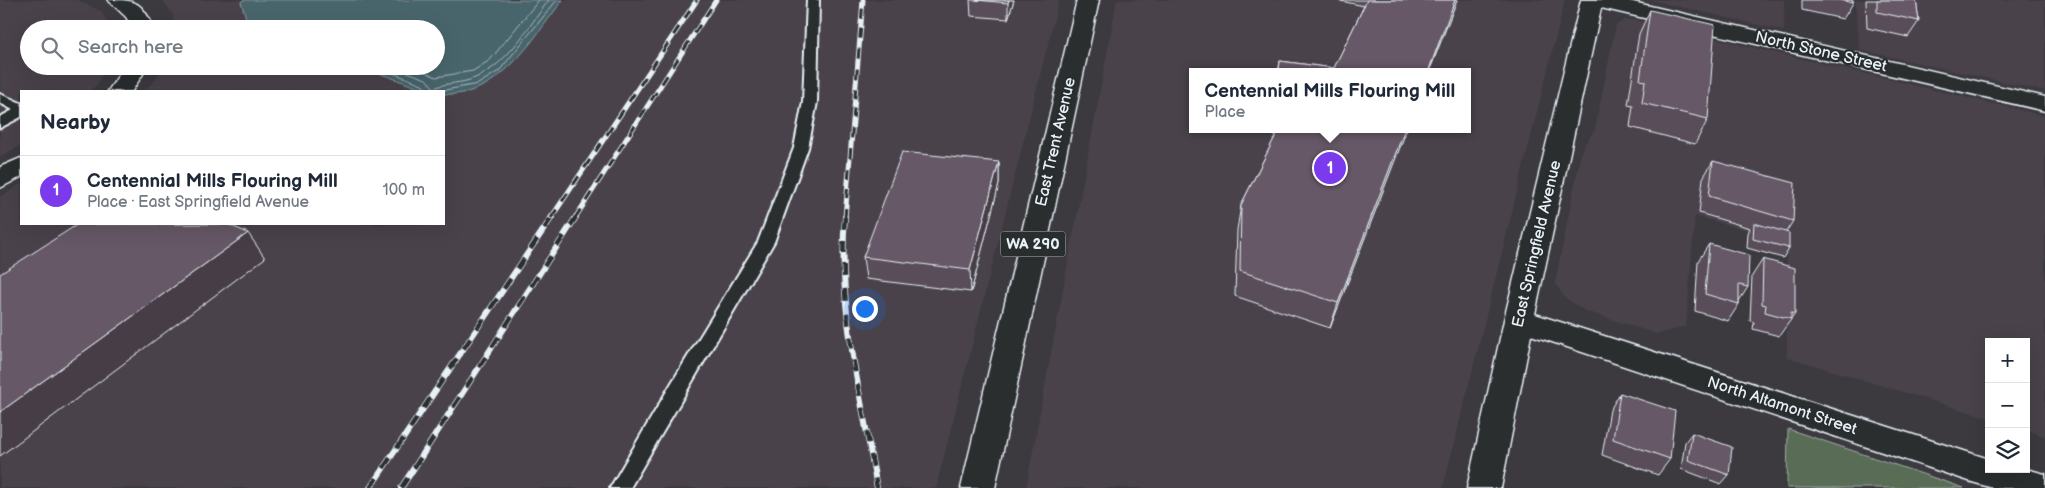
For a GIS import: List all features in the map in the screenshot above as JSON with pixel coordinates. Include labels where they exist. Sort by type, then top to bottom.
[{"type":"street","points":[[118,0],[135,13],[139,20]]},
{"type":"street","name":"East Trent Avenue","points":[[978,488],[1088,0]]},
{"type":"street","name":"East Springfield Avenue","points":[[1484,488],[1519,320],[1592,0]]},
{"type":"street","name":"North Stone Street","points":[[1596,0],[2045,104]]},
{"type":"street","points":[[121,90],[131,75]]},
{"type":"street","points":[[0,179],[20,167]]},
{"type":"street","name":"North Altamont Street","points":[[1519,320],[1972,468],[2045,488]]},
{"type":"lane","points":[[620,488],[677,389],[766,242],[801,148],[810,102],[813,0]]},
{"type":"lane","points":[[0,98],[20,109]]},
{"type":"lane","points":[[0,123],[20,111]]},
{"type":"shaded area","points":[[0,0],[77,0],[101,11],[106,20],[20,20],[20,75],[102,75],[98,84],[90,90],[20,90],[20,146],[0,157]]},
{"type":"shaded area","points":[[163,0],[1059,0],[936,488],[0,488],[0,197],[20,185],[20,225],[445,225],[445,90],[145,90],[158,75],[445,75],[445,20],[173,20],[173,15]]},
{"type":"shaded area","points":[[1117,0],[1565,0],[1443,488],[1026,488]]},
{"type":"shaded area","points":[[1651,0],[1784,0],[1784,31]]},
{"type":"shaded area","points":[[1855,0],[2045,0],[2045,91],[1860,50]]},
{"type":"shaded area","points":[[1624,20],[1635,20],[2045,116],[2045,436],[2030,431],[2030,338],[1985,338],[1985,417],[1787,357],[1787,241],[1695,216],[1686,326],[1657,334],[1585,311],[1565,298],[1555,283],[1582,149],[1595,129],[1616,25]]},
{"type":"green space","points":[[1788,429],[1964,488],[1787,488]]},
{"type":"water","points":[[243,0],[563,0],[526,48],[498,76],[482,86],[464,93],[445,94],[445,90],[424,90],[384,75],[445,75],[445,20],[247,20],[241,2]]},
{"type":"building","points":[[976,0],[1009,0],[1008,3]]},
{"type":"building","points":[[1367,0],[1455,0],[1430,68],[1334,68]]},
{"type":"building","points":[[1840,0],[1853,0],[1853,3]]},
{"type":"building","points":[[1877,0],[1916,0],[1919,21],[1877,12]]},
{"type":"building","points":[[1650,10],[1715,25],[1708,119],[1642,103],[1645,81],[1640,80]]},
{"type":"building","points":[[1280,61],[1334,68],[1279,68]]},
{"type":"building","points":[[1277,133],[1403,133],[1338,303],[1240,271],[1241,205]]},
{"type":"building","points":[[902,152],[999,162],[970,270],[863,257]]},
{"type":"building","points":[[1713,161],[1795,183],[1793,221],[1709,196]]},
{"type":"building","points":[[1754,223],[1789,233],[1789,248],[1753,239]]},
{"type":"building","points":[[76,225],[229,225],[248,233],[0,412],[0,274]]},
{"type":"building","points":[[1709,244],[1749,255],[1748,287],[1739,285],[1739,304],[1705,294]]},
{"type":"building","points":[[1763,259],[1795,268],[1795,314],[1791,313],[1791,319],[1765,312],[1766,305],[1762,304]]},
{"type":"building","points":[[1620,393],[1675,411],[1670,459],[1613,439]]},
{"type":"building","points":[[1692,433],[1732,447],[1729,475],[1688,460]]},
{"type":"railway","points":[[551,218],[697,0]]},
{"type":"railway","points":[[575,218],[716,0]]},
{"type":"railway","points":[[845,218],[863,0]]},
{"type":"railway","points":[[370,488],[552,217]]},
{"type":"railway","points":[[401,488],[576,217]]},
{"type":"railway","points":[[845,217],[843,251],[852,353],[877,488]]},
{"type":"place","name":"Centennial Mills Flouring Mill","points":[[1330,168]]}]
